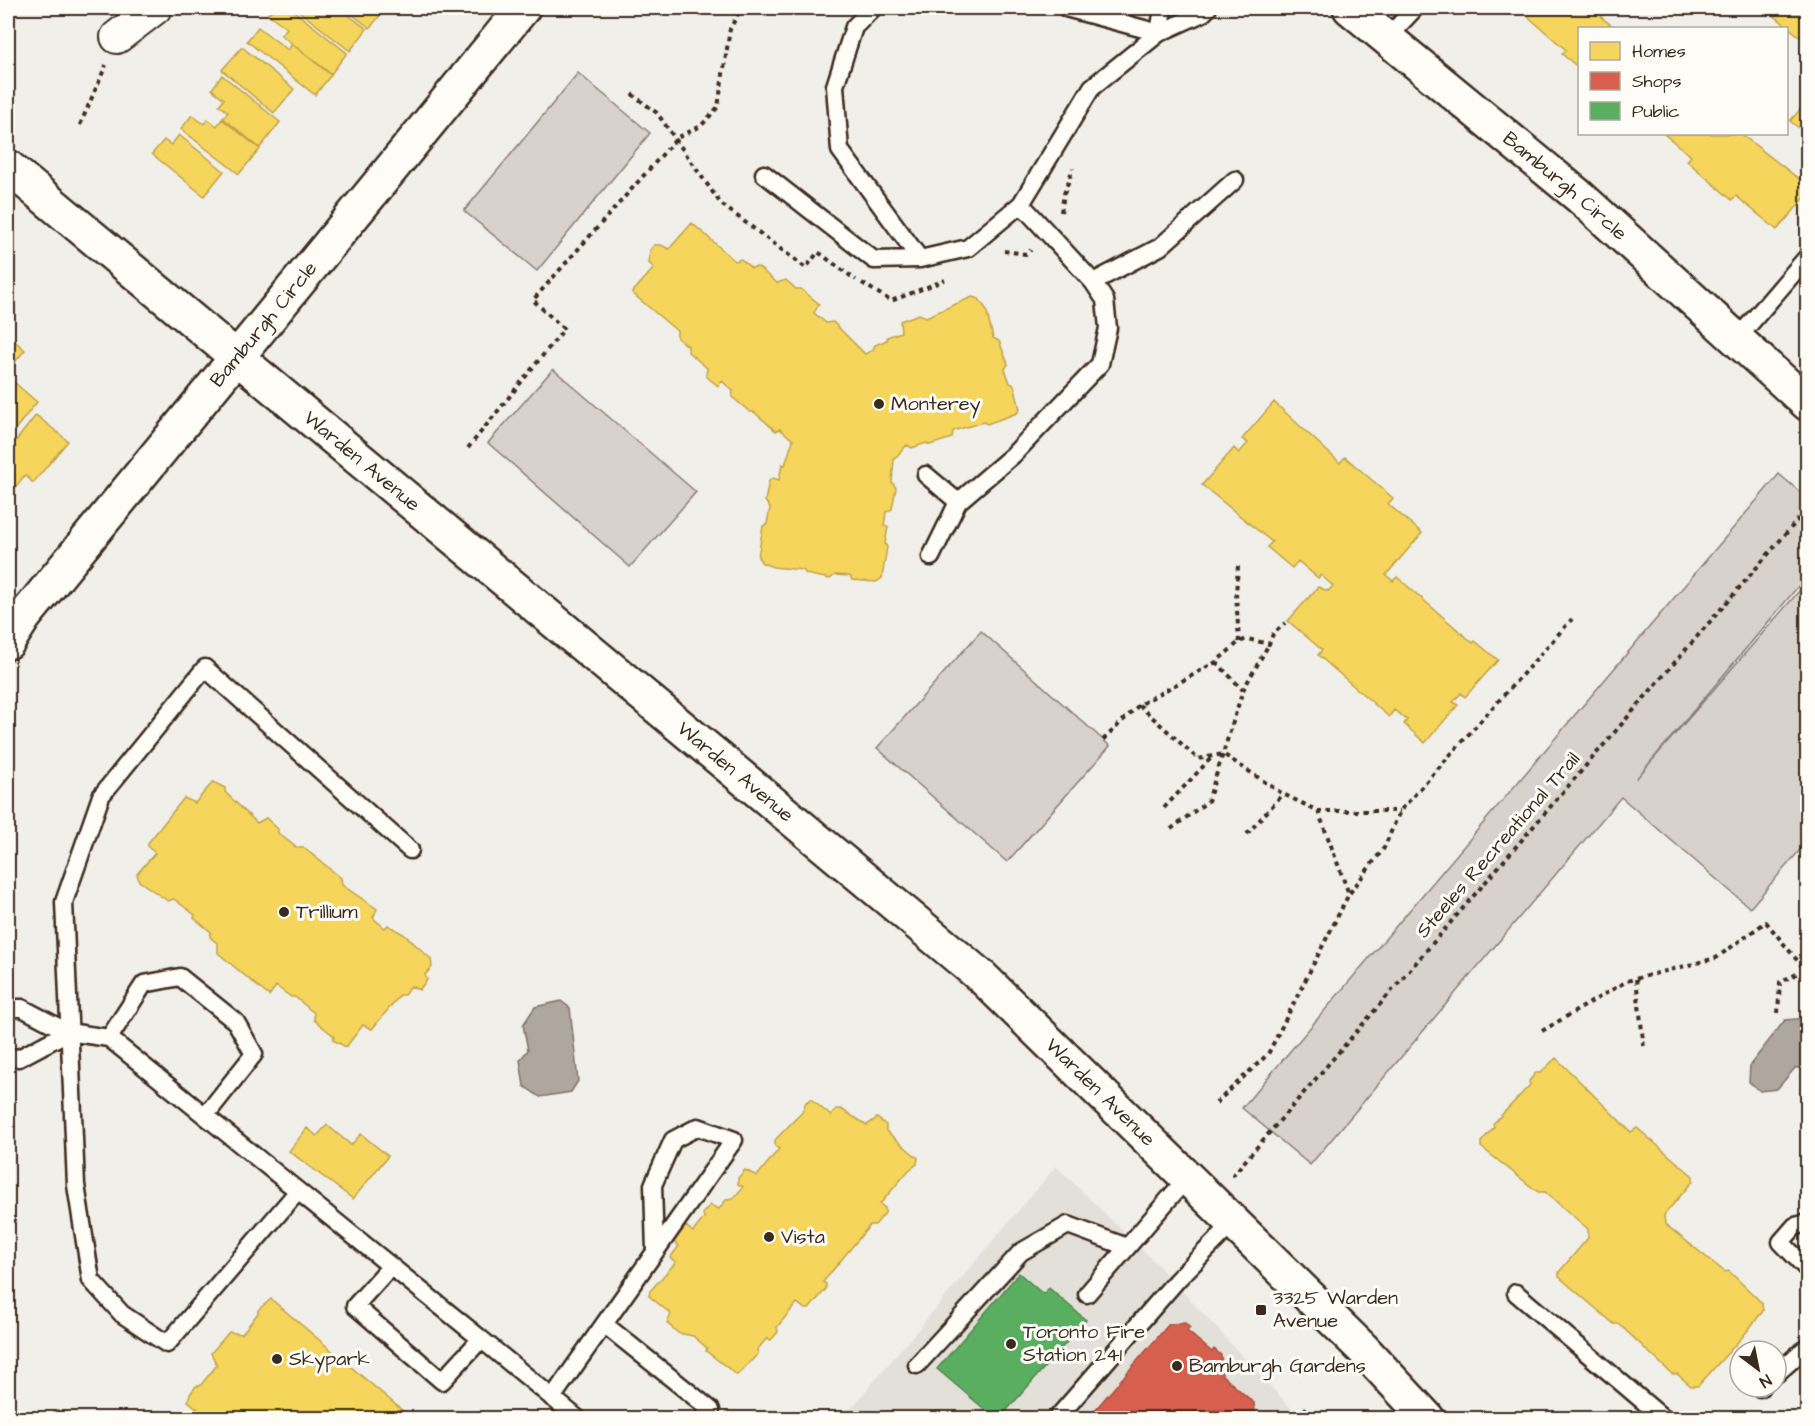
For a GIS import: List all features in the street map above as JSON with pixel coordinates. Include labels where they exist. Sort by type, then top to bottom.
[{"type":"main road","name":"Bamburgh Circle","points":[[13,621],[238,357],[523,8]]},
{"type":"main road","name":"Bamburgh Circle","points":[[1350,8],[1580,198],[1808,404]]},
{"type":"main road","name":"Warden Avenue","points":[[8,167],[983,978],[1232,1224],[1362,1348],[1427,1419]]},
{"type":"street","points":[[117,37],[155,8]]},
{"type":"lane","points":[[873,8],[854,27],[835,86],[840,150],[920,259]]},
{"type":"lane","points":[[1065,8],[1159,33]]},
{"type":"lane","points":[[1159,33],[1162,8]]},
{"type":"lane","points":[[764,174],[874,260],[920,259],[968,248],[1021,204],[1092,87],[1159,33],[1203,13],[1208,8]]},
{"type":"lane","points":[[1386,39],[1415,8]]},
{"type":"lane","points":[[1093,282],[1160,247],[1235,180]]},
{"type":"lane","points":[[931,557],[958,502],[1013,455],[1100,364],[1108,328],[1105,300],[1093,282],[1021,204]]},
{"type":"lane","points":[[1736,340],[1808,256]]},
{"type":"lane","points":[[926,475],[958,502]]},
{"type":"lane","points":[[298,1191],[167,1344],[122,1314],[91,1280],[76,1185],[64,902],[100,796],[205,668],[410,850]]},
{"type":"lane","points":[[109,1038],[144,984],[180,977],[236,1022],[254,1054],[205,1116]]},
{"type":"lane","points":[[8,1008],[22,1008],[68,1032],[109,1038],[577,1419]]},
{"type":"lane","points":[[8,1058],[19,1058],[68,1032]]},
{"type":"lane","points":[[552,1398],[655,1252],[714,1168],[734,1140],[698,1127],[673,1140],[653,1185],[655,1252]]},
{"type":"lane","points":[[1087,1294],[1186,1179]]},
{"type":"lane","points":[[1808,1223],[1795,1226],[1781,1242],[1808,1270]]},
{"type":"lane","points":[[1056,1419],[1177,1280],[1232,1224]]},
{"type":"lane","points":[[917,1365],[1021,1252],[1068,1225],[1127,1247]]},
{"type":"lane","points":[[391,1266],[355,1306],[442,1381],[481,1339]]},
{"type":"lane","points":[[1516,1293],[1662,1419]]},
{"type":"lane","points":[[604,1324],[711,1410],[703,1419]]},
{"type":"lane","points":[[1788,1364],[1808,1346]]},
{"type":"path","points":[[468,448],[564,329],[533,300],[677,138],[701,126],[718,107],[730,28],[741,8]]},
{"type":"path","points":[[80,125],[117,37]]},
{"type":"path","points":[[632,94],[657,112],[721,204],[806,268],[818,252],[891,301],[935,285],[956,273]]},
{"type":"path","points":[[997,249],[1026,254],[1060,221],[1064,194],[1076,161]]},
{"type":"path","name":"Steeles Recreational Trail","points":[[1210,1200],[1808,508]]},
{"type":"path","points":[[1238,566],[1236,594],[1239,642]]},
{"type":"path","points":[[1216,1103],[1268,1054],[1349,894],[1384,848],[1401,811],[1572,619]]},
{"type":"path","points":[[1171,829],[1208,801],[1244,690],[1273,634],[1285,623]]},
{"type":"path","points":[[1103,740],[1139,705],[1216,662],[1239,642],[1247,639],[1269,644]]},
{"type":"path","points":[[1216,662],[1244,690]]},
{"type":"path","points":[[1139,705],[1198,759],[1223,754],[1283,794],[1318,811],[1401,811]]},
{"type":"path","points":[[1164,808],[1214,756]]},
{"type":"path","points":[[1247,834],[1283,794]]},
{"type":"path","points":[[1318,811],[1349,894]]},
{"type":"path","points":[[1542,1031],[1627,981],[1716,958],[1766,922],[1806,969],[1780,982],[1778,1013]]},
{"type":"path","points":[[1636,979],[1644,1048]]},
{"type":"path","points":[[1298,1419],[1307,1407]]},
{"type":"shaded area","points":[[578,73],[650,133],[537,271],[464,211]]},
{"type":"shaded area","points":[[553,369],[696,492],[630,567],[488,443]]},
{"type":"shaded area","points":[[1779,474],[1807,498],[1807,576],[1636,779],[1807,582],[1807,842],[1750,908],[1621,797],[1310,1165],[1242,1108]]},
{"type":"shaded area","points":[[981,631],[1110,746],[1007,862],[877,748]]},
{"type":"shaded area","points":[[561,1001],[570,1008],[578,1081],[571,1092],[540,1097],[524,1086],[520,1060],[528,1050],[523,1025],[535,1007]]},
{"type":"shaded area","points":[[1807,1018],[1807,1068],[1795,1068],[1777,1089],[1760,1091],[1749,1082],[1750,1065],[1785,1020]]},
{"type":"shaded area","points":[[1056,1166],[1157,1264],[1300,1418],[843,1418]]},
{"type":"building: Homes","points":[[274,8],[290,8],[347,53],[331,74],[281,35],[287,28],[268,14]]},
{"type":"building: Homes","points":[[295,8],[339,8],[367,29],[350,51]]},
{"type":"building: Homes","points":[[344,8],[386,8],[370,28]]},
{"type":"building: Homes","points":[[1526,8],[1604,8],[1606,9],[1601,17],[1614,27],[1578,27],[1578,67],[1562,54],[1566,50],[1524,13],[1528,9]]},
{"type":"building: Homes","points":[[1765,8],[1808,8],[1808,27],[1800,37]]},
{"type":"building: Homes","points":[[258,27],[288,50],[292,44],[331,75],[315,95],[247,41]]},
{"type":"building: Homes","points":[[242,47],[294,89],[274,113],[222,70]]},
{"type":"building: Homes","points":[[222,75],[280,122],[260,148],[223,118],[228,112],[219,105],[224,99],[212,89]]},
{"type":"building: Homes","points":[[1808,101],[1808,135],[1790,121]]},
{"type":"building: Homes","points":[[192,115],[204,124],[208,119],[217,126],[222,119],[260,149],[239,174],[181,129]]},
{"type":"building: Homes","points":[[179,135],[224,171],[204,196],[152,154],[164,140],[171,145]]},
{"type":"building: Homes","points":[[1665,135],[1742,135],[1808,186],[1808,194],[1777,230],[1736,196],[1732,200],[1687,161],[1691,156]]},
{"type":"building: Homes","name":"Monterey","points":[[692,223],[735,261],[741,259],[751,268],[758,267],[777,283],[786,280],[796,289],[801,289],[819,304],[814,313],[826,323],[833,322],[865,354],[873,350],[875,345],[887,340],[887,337],[901,332],[900,321],[919,314],[926,317],[972,297],[979,299],[986,309],[993,338],[999,341],[1008,364],[1005,369],[1010,383],[1014,385],[1020,409],[1017,413],[987,424],[983,422],[953,431],[952,438],[912,448],[907,445],[894,459],[892,482],[896,488],[892,509],[886,512],[884,526],[888,527],[885,544],[887,547],[882,578],[876,582],[852,580],[850,576],[835,575],[830,579],[806,574],[803,570],[773,567],[762,563],[758,557],[763,526],[767,524],[770,508],[765,501],[769,481],[773,478],[779,480],[782,464],[785,465],[793,440],[780,429],[776,431],[754,412],[750,412],[732,397],[733,391],[722,381],[718,386],[706,376],[707,368],[688,352],[688,346],[677,338],[677,331],[632,293],[654,268],[649,263],[650,250],[654,245],[661,245],[669,249]]},
{"type":"building: Homes","points":[[8,335],[25,350],[8,370]]},
{"type":"building: Homes","points":[[8,377],[37,402],[8,438]]},
{"type":"building: Homes","points":[[1274,402],[1340,463],[1345,457],[1393,498],[1388,504],[1422,533],[1386,575],[1393,581],[1397,577],[1473,643],[1475,641],[1498,660],[1465,697],[1461,693],[1453,702],[1458,705],[1425,743],[1404,724],[1407,720],[1394,710],[1389,717],[1318,655],[1322,650],[1288,621],[1318,587],[1328,591],[1333,586],[1321,575],[1318,578],[1298,561],[1292,568],[1267,547],[1272,542],[1202,485],[1234,448],[1239,453],[1248,443],[1242,439]]},
{"type":"building: Homes","points":[[36,415],[68,441],[33,483],[25,475],[8,496],[8,451]]},
{"type":"building: Homes","name":"Trillium","points":[[213,782],[225,788],[225,792],[257,823],[266,818],[278,829],[278,833],[297,848],[304,848],[341,878],[342,885],[377,909],[373,918],[385,928],[388,925],[405,935],[431,959],[432,967],[425,975],[427,980],[419,990],[411,986],[404,995],[400,995],[372,1029],[363,1025],[346,1047],[333,1040],[334,1036],[314,1020],[314,1013],[295,997],[291,997],[276,986],[269,996],[218,953],[218,944],[210,937],[211,932],[194,918],[195,915],[174,899],[168,901],[139,881],[137,874],[155,853],[148,847],[148,843],[184,798],[195,803]]},
{"type":"building: Homes","points":[[1556,1058],[1631,1132],[1637,1128],[1693,1176],[1693,1181],[1664,1215],[1665,1224],[1725,1272],[1729,1271],[1762,1303],[1763,1311],[1740,1339],[1728,1339],[1728,1353],[1698,1386],[1691,1386],[1677,1374],[1672,1374],[1619,1324],[1614,1324],[1559,1277],[1559,1272],[1588,1238],[1588,1229],[1545,1192],[1538,1192],[1481,1147],[1481,1142],[1494,1127],[1493,1124],[1530,1085],[1529,1081],[1536,1073],[1540,1073]]},
{"type":"building: Homes","name":"Vista","points":[[811,1099],[831,1116],[836,1109],[841,1109],[867,1125],[877,1118],[886,1125],[886,1131],[918,1158],[917,1164],[880,1204],[885,1208],[885,1213],[875,1225],[870,1225],[823,1282],[826,1284],[826,1289],[809,1309],[797,1303],[777,1327],[778,1332],[770,1341],[767,1338],[757,1350],[758,1354],[737,1375],[706,1351],[707,1348],[693,1336],[678,1333],[667,1323],[671,1314],[649,1296],[650,1291],[676,1262],[670,1258],[679,1246],[673,1241],[686,1226],[693,1232],[704,1218],[703,1213],[710,1205],[719,1209],[726,1200],[733,1199],[743,1187],[738,1184],[738,1178],[745,1170],[757,1176],[779,1149],[775,1146],[775,1140],[802,1112],[806,1102]]},
{"type":"building: Homes","points":[[327,1125],[351,1145],[361,1134],[388,1156],[353,1199],[289,1151],[307,1128],[317,1136]]},
{"type":"building: Homes","name":"Skypark","points":[[271,1299],[409,1416],[412,1413],[419,1418],[209,1418],[188,1401],[196,1386],[200,1386],[217,1365],[211,1353],[229,1332],[242,1334],[258,1310]]},
{"type":"building: Shops","name":"Bamburgh Gardens","points":[[1185,1323],[1190,1328],[1187,1331],[1212,1352],[1214,1349],[1221,1355],[1222,1375],[1254,1403],[1256,1418],[1088,1418],[1169,1324]]},
{"type":"building: Public","name":"Toronto Fire Station 241","points":[[1019,1273],[1043,1294],[1049,1288],[1086,1320],[1000,1418],[995,1418],[937,1369]]},
{"type":"place","name":"Monterey","points":[[879,404]]},
{"type":"place","name":"Trillium","points":[[284,912]]},
{"type":"place","name":"Vista","points":[[769,1237]]},
{"type":"place","name":"3325 Warden Avenue","points":[[1261,1310]]},
{"type":"place","name":"Toronto Fire Station 241","points":[[1011,1344]]},
{"type":"place","name":"Skypark","points":[[277,1359]]},
{"type":"place","name":"Bamburgh Gardens","points":[[1177,1366]]}]
